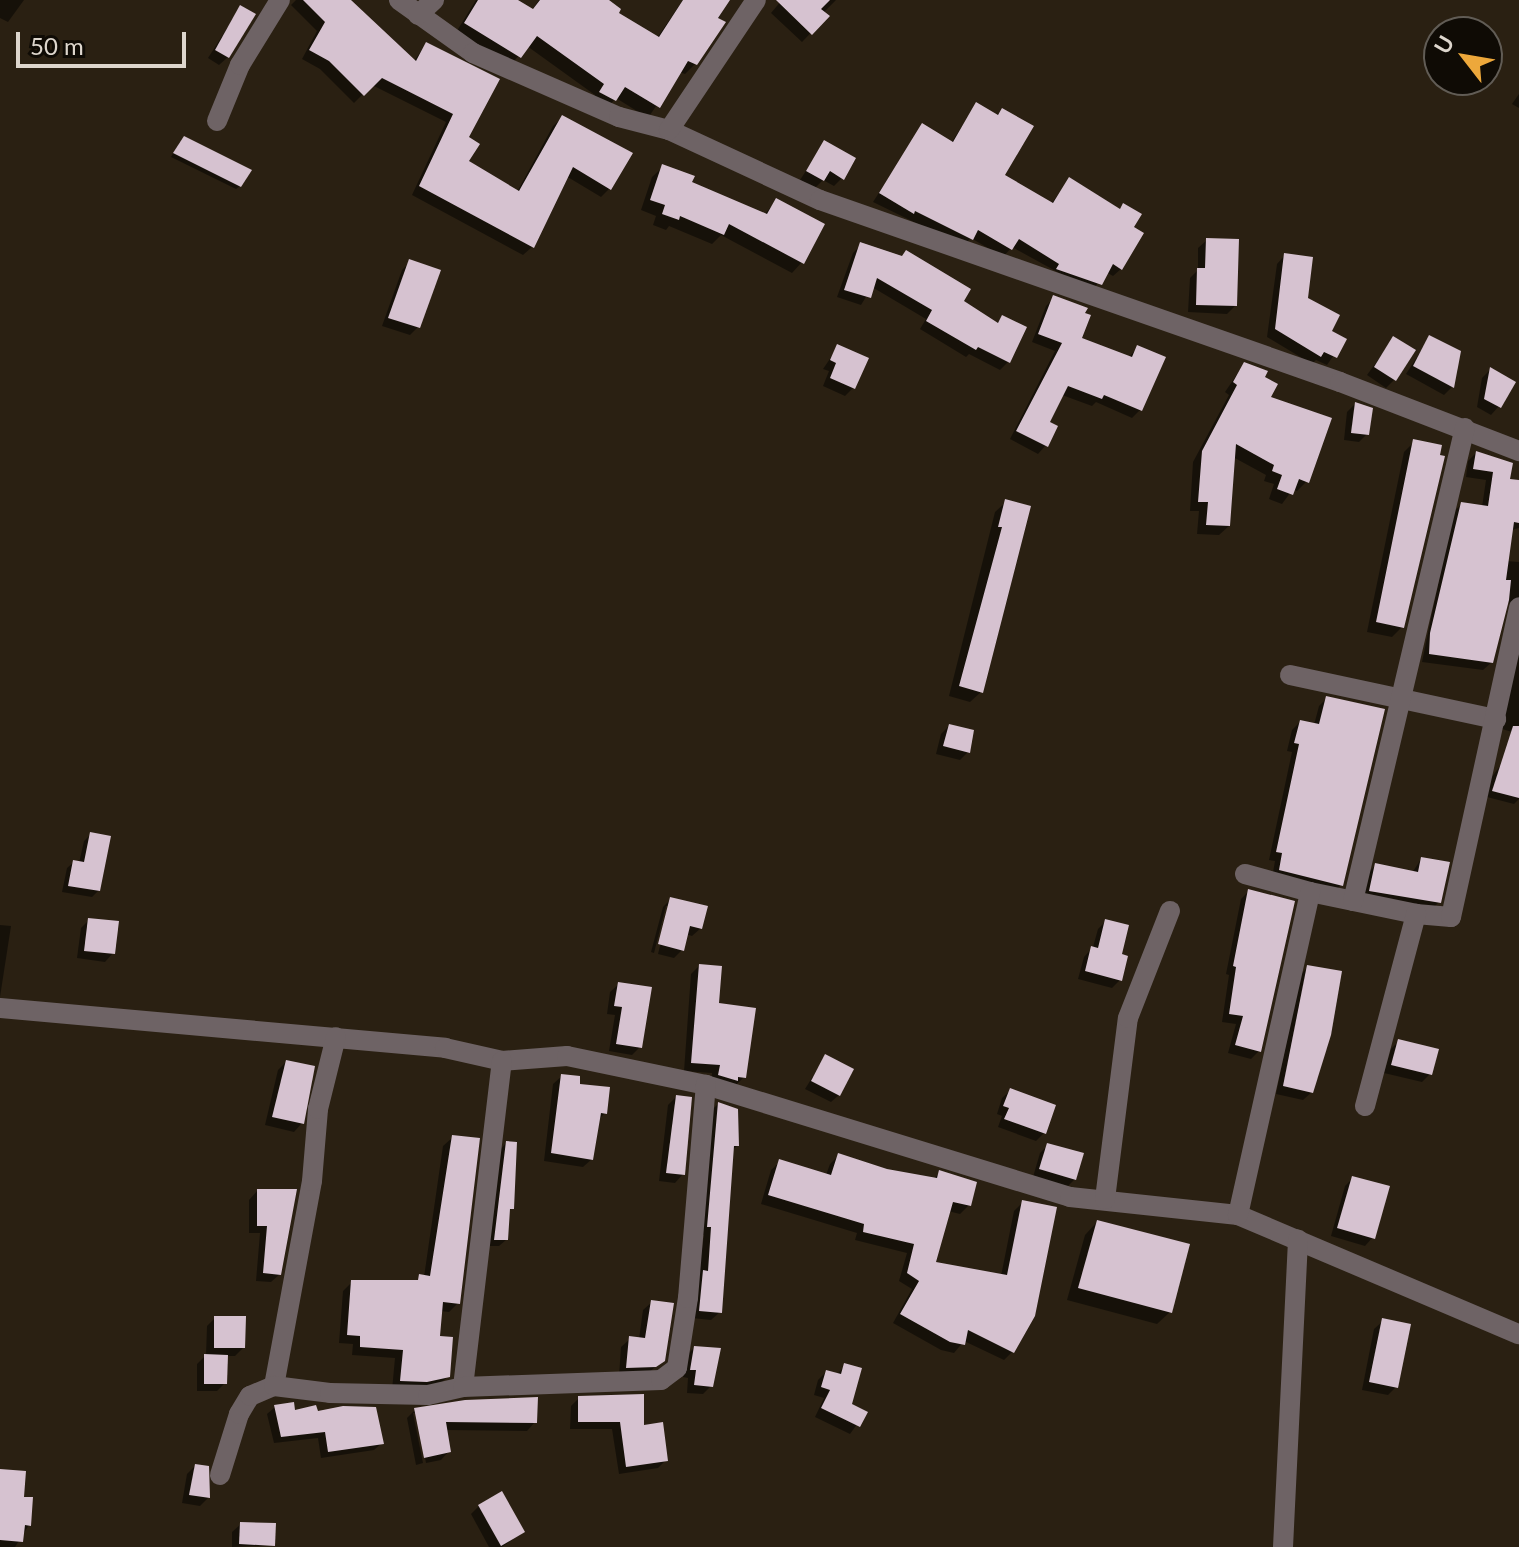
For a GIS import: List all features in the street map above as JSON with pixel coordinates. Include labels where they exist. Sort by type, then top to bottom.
[{"type":"street","points":[[399,0],[473,53],[619,117],[669,130],[820,200],[1465,428],[1519,451]]},
{"type":"street","points":[[418,15],[434,0]]},
{"type":"street","points":[[669,130],[756,0]]},
{"type":"street","points":[[217,121],[240,65],[277,1]]},
{"type":"street","points":[[1353,901],[1465,428]]},
{"type":"street","points":[[1245,874],[1353,901],[1416,914],[1451,917],[1519,607]]},
{"type":"street","points":[[1290,675],[1496,719]]},
{"type":"street","points":[[1238,1215],[1310,892]]},
{"type":"street","points":[[1105,1199],[1128,1018],[1170,911]]},
{"type":"street","points":[[1365,1106],[1416,914]]},
{"type":"street","points":[[0,1008],[445,1048],[502,1061],[567,1056],[706,1085],[1070,1197],[1238,1215],[1298,1239],[1356,1268],[1390,1277],[1519,1334]]},
{"type":"street","points":[[274,1386],[311,1193],[318,1109],[336,1037]]},
{"type":"street","points":[[463,1387],[502,1061]]},
{"type":"street","points":[[220,1475],[239,1414],[250,1396],[274,1386],[330,1393],[428,1395],[463,1387],[661,1380],[677,1368],[688,1298],[706,1085]]},
{"type":"street","points":[[1283,1547],[1298,1239]]},
{"type":"building","points":[[303,0],[351,0],[416,61],[426,42],[500,79],[469,137],[480,144],[469,161],[519,191],[562,115],[633,153],[611,190],[573,167],[534,248],[419,186],[453,114],[382,78],[364,96],[329,61],[309,50],[325,22]]},
{"type":"building","points":[[478,0],[518,0],[533,9],[540,0],[609,0],[621,9],[619,13],[659,37],[683,0],[730,0],[718,18],[726,22],[697,65],[688,61],[660,108],[625,87],[616,101],[599,92],[604,84],[537,36],[521,58],[464,23]]},
{"type":"building","points":[[776,0],[830,0],[821,9],[830,16],[812,35]]},
{"type":"building","points":[[240,5],[256,14],[229,58],[215,50]]},
{"type":"building","points":[[976,102],[998,115],[1002,108],[1034,126],[1005,175],[1053,203],[1069,177],[1120,209],[1123,203],[1142,214],[1134,227],[1144,233],[1122,270],[1113,264],[1102,285],[1056,269],[1059,264],[1019,239],[1012,250],[978,230],[973,240],[915,211],[914,214],[879,193],[922,123],[953,142]]},
{"type":"building","points":[[184,136],[252,170],[241,187],[173,153]]},
{"type":"building","points":[[824,140],[856,158],[844,180],[830,171],[824,181],[806,171]]},
{"type":"building","points":[[662,164],[695,176],[692,182],[767,214],[776,198],[825,224],[804,264],[729,224],[724,235],[680,216],[679,220],[662,214],[665,205],[650,200]]},
{"type":"building","points":[[1206,238],[1239,239],[1237,306],[1196,305],[1197,268],[1205,268]]},
{"type":"building","points":[[860,242],[902,256],[906,250],[971,289],[964,301],[998,323],[1002,315],[1027,327],[1010,363],[978,347],[976,350],[926,321],[932,310],[877,278],[871,298],[844,290]]},
{"type":"building","points":[[1284,253],[1313,257],[1308,298],[1340,315],[1332,331],[1347,339],[1337,358],[1324,352],[1321,357],[1275,329]]},
{"type":"building","points":[[409,259],[441,270],[420,328],[388,318]]},
{"type":"building","points":[[1053,295],[1088,308],[1085,313],[1091,315],[1082,338],[1132,357],[1137,345],[1166,357],[1142,411],[1104,395],[1102,399],[1068,386],[1050,422],[1058,426],[1048,447],[1016,431],[1062,343],[1038,334]]},
{"type":"building","points":[[1429,335],[1461,351],[1454,388],[1413,366]]},
{"type":"building","points":[[1393,336],[1416,350],[1396,381],[1374,367]]},
{"type":"building","points":[[837,344],[869,358],[855,389],[830,378],[836,363],[830,360]]},
{"type":"building","points":[[1244,362],[1268,371],[1265,377],[1278,384],[1271,397],[1332,418],[1309,483],[1299,479],[1293,495],[1277,489],[1282,475],[1272,471],[1274,465],[1236,444],[1230,526],[1206,525],[1208,502],[1198,502],[1202,451],[1237,385],[1233,382]]},
{"type":"building","points":[[1490,367],[1516,382],[1501,408],[1484,399]]},
{"type":"building","points":[[1355,402],[1373,408],[1369,435],[1351,433]]},
{"type":"building","points":[[1413,439],[1442,445],[1440,455],[1445,456],[1404,628],[1376,622]]},
{"type":"building","points":[[1476,451],[1513,463],[1510,479],[1519,480],[1519,523],[1514,522],[1506,580],[1511,580],[1509,600],[1493,663],[1429,654],[1430,633],[1461,502],[1488,506],[1493,472],[1473,469]]},
{"type":"building","points":[[1005,499],[1031,506],[983,693],[959,686],[1002,527],[998,527]]},
{"type":"building","points":[[1326,696],[1385,709],[1343,886],[1279,870],[1282,853],[1276,852],[1299,744],[1294,743],[1300,720],[1319,724]]},
{"type":"building","points":[[949,724],[974,730],[970,753],[943,746]]},
{"type":"building","points":[[1513,726],[1519,726],[1519,798],[1492,791]]},
{"type":"building","points":[[90,832],[111,836],[100,891],[68,886],[73,860],[84,862]]},
{"type":"building","points":[[1421,857],[1450,862],[1441,903],[1369,891],[1375,863],[1418,872]]},
{"type":"building","points":[[1248,889],[1295,901],[1261,1052],[1235,1045],[1243,1016],[1229,1014],[1236,967],[1233,966]]},
{"type":"building","points":[[670,897],[708,906],[702,929],[690,926],[684,951],[658,944]]},
{"type":"building","points":[[88,918],[119,921],[115,954],[84,951]]},
{"type":"building","points":[[1105,919],[1129,925],[1122,954],[1128,956],[1122,981],[1085,971],[1091,946],[1098,948]]},
{"type":"building","points":[[699,964],[722,966],[719,1003],[756,1008],[746,1078],[738,1077],[738,1081],[718,1075],[720,1065],[691,1063]]},
{"type":"building","points":[[1307,965],[1342,971],[1331,1035],[1313,1093],[1283,1086]]},
{"type":"building","points":[[618,982],[652,987],[642,1048],[616,1044],[622,1007],[614,1006]]},
{"type":"building","points":[[1398,1039],[1439,1049],[1432,1075],[1391,1065]]},
{"type":"building","points":[[825,1054],[854,1069],[840,1096],[811,1081]]},
{"type":"building","points":[[286,1060],[315,1066],[304,1124],[272,1117]]},
{"type":"building","points":[[561,1074],[580,1076],[580,1084],[610,1087],[607,1114],[601,1113],[593,1160],[551,1153]]},
{"type":"building","points":[[1010,1088],[1056,1105],[1046,1134],[1004,1119],[1009,1108],[1003,1106]]},
{"type":"building","points":[[676,1095],[692,1097],[685,1175],[666,1173]]},
{"type":"building","points":[[718,1102],[738,1109],[739,1146],[734,1146],[722,1313],[699,1311],[703,1270],[708,1271],[711,1227],[707,1227]]},
{"type":"building","points":[[452,1135],[480,1138],[460,1304],[443,1302],[440,1336],[453,1337],[450,1377],[427,1382],[400,1381],[403,1350],[360,1347],[360,1336],[347,1335],[351,1280],[418,1280],[419,1274],[430,1276]]},
{"type":"building","points":[[506,1141],[517,1142],[514,1209],[510,1209],[508,1240],[494,1240]]},
{"type":"building","points":[[1047,1143],[1084,1153],[1076,1180],[1039,1169]]},
{"type":"building","points":[[838,1153],[887,1169],[937,1178],[939,1170],[977,1182],[971,1206],[953,1202],[936,1262],[1007,1275],[1022,1200],[1057,1207],[1035,1316],[1014,1353],[968,1330],[965,1345],[950,1342],[900,1314],[919,1281],[907,1273],[914,1244],[863,1232],[864,1224],[768,1195],[779,1159],[831,1175]]},
{"type":"building","points":[[1352,1176],[1390,1186],[1375,1239],[1337,1228]]},
{"type":"building","points":[[257,1189],[297,1189],[281,1275],[263,1273],[267,1226],[257,1226]]},
{"type":"building","points":[[1097,1220],[1190,1244],[1172,1313],[1078,1288]]},
{"type":"building","points":[[651,1300],[674,1303],[665,1361],[656,1367],[626,1368],[629,1336],[645,1338]]},
{"type":"building","points":[[214,1316],[246,1316],[245,1348],[214,1348]]},
{"type":"building","points":[[1382,1318],[1411,1324],[1398,1388],[1369,1382]]},
{"type":"building","points":[[694,1346],[721,1348],[713,1387],[694,1385],[696,1370],[690,1370]]},
{"type":"building","points":[[204,1354],[228,1355],[227,1384],[204,1384]]},
{"type":"building","points":[[844,1363],[862,1368],[852,1404],[868,1412],[860,1427],[821,1408],[830,1390],[821,1387],[826,1370],[841,1374]]},
{"type":"building","points":[[644,1394],[644,1425],[663,1422],[668,1461],[626,1467],[620,1422],[578,1422],[578,1396]]},
{"type":"building","points":[[538,1397],[537,1423],[446,1422],[451,1452],[424,1458],[414,1408],[465,1400]]},
{"type":"building","points":[[294,1402],[295,1410],[316,1405],[318,1411],[343,1406],[376,1407],[384,1444],[328,1452],[325,1432],[281,1437],[274,1405]]},
{"type":"building","points":[[195,1464],[209,1466],[210,1498],[189,1495]]},
{"type":"building","points":[[0,1469],[26,1471],[24,1497],[33,1497],[31,1526],[25,1525],[23,1542],[0,1540]]},
{"type":"building","points":[[502,1491],[525,1532],[501,1546],[478,1505]]},
{"type":"building","points":[[240,1522],[276,1523],[275,1546],[239,1544]]}]
